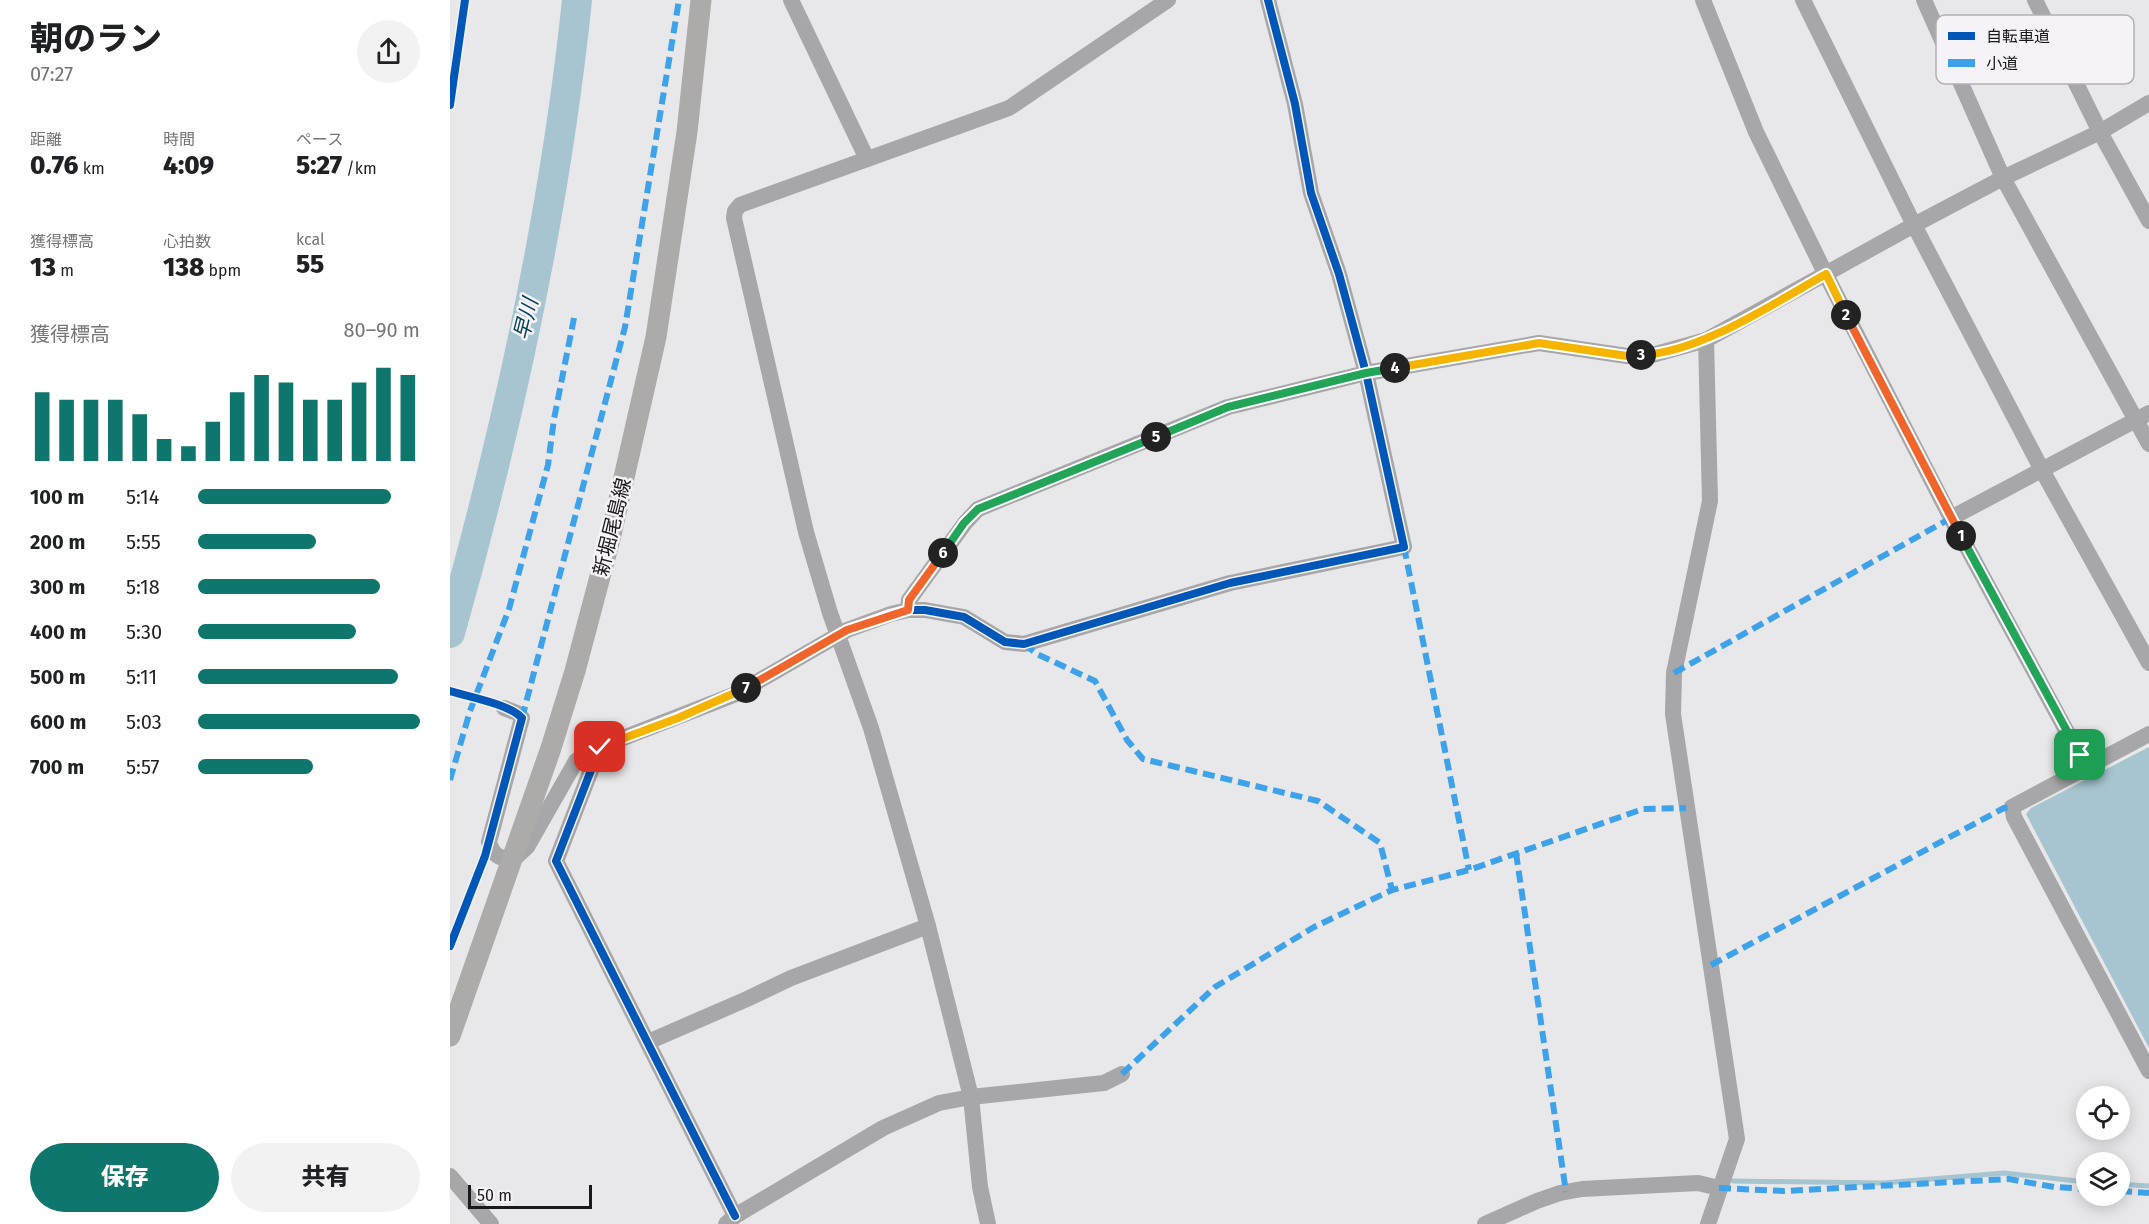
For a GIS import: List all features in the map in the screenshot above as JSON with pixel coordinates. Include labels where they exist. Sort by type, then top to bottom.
[{"type":"main road","name":"新堀尾島線","points":[[450,1036],[513,860],[575,671],[610,539],[656,337],[687,132],[701,0]]},
{"type":"street","points":[[791,0],[867,159]]},
{"type":"street","points":[[988,1224],[980,1187],[971,1097],[928,926],[871,728],[830,613],[806,532],[734,218],[735,210],[740,205],[1009,108],[1168,0]]},
{"type":"street","points":[[504,708],[517,713],[522,718],[489,842],[492,852],[499,858],[513,860],[527,847],[576,761],[600,747],[736,694],[847,630],[908,610],[924,610],[964,617],[1005,642],[1024,644],[1230,583],[1404,547],[1366,373],[1339,274],[1311,194],[1295,104],[1268,0]]},
{"type":"street","points":[[1703,0],[1756,132],[1826,274],[1951,518],[2086,767]]},
{"type":"street","points":[[1803,0],[1914,225],[2042,470],[2149,663]]},
{"type":"street","points":[[1924,0],[1936,27]]},
{"type":"street","points":[[2035,0],[2042,15]]},
{"type":"street","points":[[1962,84],[2004,178],[2142,416],[2149,444]]},
{"type":"street","points":[[2076,84],[2149,221]]},
{"type":"street","points":[[908,610],[909,600],[964,523],[978,509],[1228,407],[1366,373],[1539,343],[1627,356],[1652,355],[1706,340],[1914,225],[2100,132],[2149,103]]},
{"type":"street","points":[[1706,340],[1710,501],[1674,673],[1673,714],[1737,1139],[1708,1224]]},
{"type":"street","points":[[1951,518],[2142,416]]},
{"type":"street","points":[[2149,734],[2012,807],[2014,817],[2149,1071]]},
{"type":"street","points":[[600,747],[556,861],[648,1042],[730,1220],[883,1128],[939,1103],[971,1097],[1104,1083],[1122,1074]]},
{"type":"street","points":[[648,1042],[791,978],[928,926]]},
{"type":"street","points":[[450,1176],[491,1224]]},
{"type":"street","points":[[1485,1224],[1544,1198],[1582,1189],[1698,1184],[1719,1188]]},
{"type":"water","points":[[2149,747],[2149,1048],[2026,814],[2031,808]]},
{"type":"waterway","name":"早川","points":[[450,633],[491,477],[527,319],[556,160],[577,0]]},
{"type":"waterway","points":[[1733,1181],[1883,1183],[2004,1173],[2076,1181]]},
{"type":"waterway","points":[[2130,1185],[2149,1186]]},
{"type":"marked path","points":[[522,718],[625,327],[679,0]]},
{"type":"marked path","points":[[450,780],[470,711],[509,609],[548,465],[554,419],[574,318]]},
{"type":"marked path","points":[[1674,673],[1951,518]]},
{"type":"marked path","points":[[1404,547],[1469,870]]},
{"type":"marked path","points":[[1024,644],[1037,654],[1095,681],[1127,740],[1143,759],[1318,801],[1380,843],[1392,890]]},
{"type":"marked path","points":[[1711,965],[2004,808],[2012,807]]},
{"type":"marked path","points":[[1122,1074],[1215,987],[1314,927],[1392,890],[1469,870],[1643,809],[1686,808]]},
{"type":"marked path","points":[[1516,853],[1566,1192]]},
{"type":"marked path","points":[[1719,1188],[1784,1191],[2009,1179],[2076,1188]]},
{"type":"marked path","points":[[2130,1192],[2149,1193]]},
{"type":"cycle path","points":[[450,105],[465,0]]},
{"type":"cycle path","points":[[735,1216],[556,861],[600,747],[736,694],[847,630],[891,614],[908,610],[925,610],[964,617],[1005,642],[1024,644],[1230,583],[1404,547],[1366,373],[1339,274],[1311,193],[1295,104],[1268,0]]},
{"type":"cycle path","points":[[450,691],[499,705],[522,718],[485,856],[450,946]]},
{"type":"route","points":[[600,747],[736,694],[847,630],[908,610],[909,600],[964,523],[978,509],[1228,407],[1366,373],[1539,343],[1627,356],[1652,355],[1706,340],[1826,274],[1951,518],[2080,755]]}]
